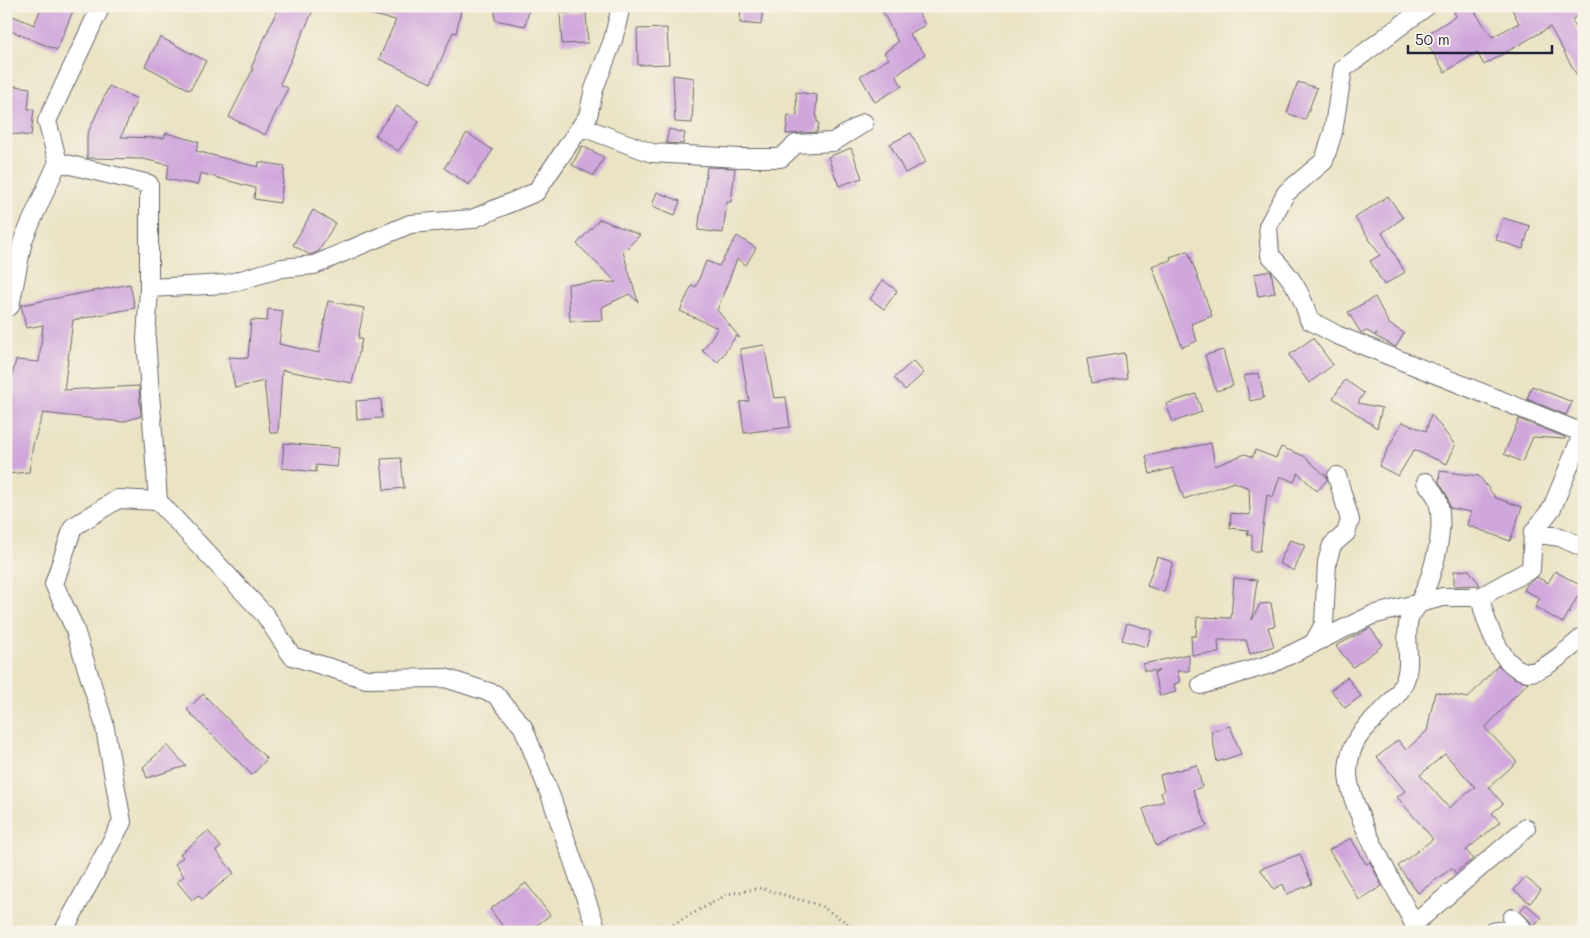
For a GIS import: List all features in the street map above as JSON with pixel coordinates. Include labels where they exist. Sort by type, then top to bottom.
[{"type":"street","points":[[10,306],[23,240],[58,162],[47,121],[101,6]]},
{"type":"street","points":[[150,288],[227,284],[282,268],[314,265],[410,224],[472,219],[536,192],[588,116],[594,88],[613,40],[621,6]]},
{"type":"street","points":[[1201,685],[1272,664],[1372,615],[1443,597],[1480,597],[1531,568],[1533,533],[1552,508],[1583,432],[1337,335],[1309,320],[1305,304],[1292,278],[1270,255],[1268,226],[1286,193],[1324,161],[1333,132],[1343,69],[1427,6]]},
{"type":"street","points":[[582,127],[652,153],[739,158],[781,158],[796,144],[833,142],[864,123]]},
{"type":"street","points":[[58,162],[149,184],[150,288],[146,339],[158,501],[265,615],[292,656],[366,679],[445,678],[495,694],[523,727],[551,797],[597,929]]},
{"type":"street","points":[[1313,644],[1324,624],[1327,562],[1332,545],[1346,533],[1350,520],[1338,476]]},
{"type":"street","points":[[1426,482],[1437,499],[1442,525],[1436,554],[1419,603],[1409,618],[1408,640],[1410,661],[1407,676],[1386,707],[1364,728],[1354,746],[1348,775],[1351,793],[1415,928],[1526,828]]},
{"type":"street","points":[[63,932],[122,822],[104,723],[74,627],[54,584],[73,527],[118,499],[158,501]]},
{"type":"street","points":[[1533,533],[1560,537],[1584,548]]},
{"type":"street","points":[[1480,597],[1485,619],[1495,643],[1512,664],[1529,672],[1539,670],[1584,636]]},
{"type":"street","points":[[1492,932],[1522,928],[1512,918]]},
{"type":"path","points":[[660,932],[728,894],[761,888],[821,906],[861,932]]},
{"type":"building","points":[[42,6],[75,6],[57,50],[6,29],[6,13],[34,25]]},
{"type":"building","points":[[279,6],[315,6],[280,84],[288,88],[265,135],[229,117],[253,69],[251,68]]},
{"type":"building","points":[[365,6],[462,6],[456,33],[453,32],[431,83],[379,59],[396,20],[364,13]]},
{"type":"building","points":[[495,6],[530,6],[525,26],[495,20]]},
{"type":"building","points":[[741,6],[763,6],[761,25],[740,23]]},
{"type":"building","points":[[889,6],[915,6],[925,25],[909,34],[925,54],[896,76],[902,86],[875,102],[860,76],[889,59],[884,53],[898,42],[882,10]]},
{"type":"building","points":[[1463,6],[1471,6],[1492,37],[1519,23],[1510,6],[1584,6],[1584,9],[1572,20],[1584,41],[1584,88],[1550,27],[1484,65],[1477,52],[1445,72],[1423,37],[1456,16],[1454,12]]},
{"type":"building","points":[[586,12],[588,43],[562,44],[560,13]]},
{"type":"building","points":[[667,28],[669,64],[638,65],[637,29]]},
{"type":"building","points":[[160,37],[206,61],[190,90],[145,66]]},
{"type":"building","points":[[673,75],[694,78],[692,123],[675,122]]},
{"type":"building","points":[[1298,82],[1317,88],[1305,120],[1287,113]]},
{"type":"building","points":[[6,85],[30,88],[28,109],[34,109],[31,136],[6,133]]},
{"type":"building","points":[[109,86],[137,99],[121,137],[164,138],[166,133],[199,142],[196,151],[258,167],[259,162],[285,166],[280,203],[254,199],[255,188],[200,173],[198,185],[166,179],[169,165],[143,159],[87,158],[87,135]]},
{"type":"building","points":[[796,92],[817,95],[817,122],[819,122],[817,132],[786,134],[788,115],[797,116]]},
{"type":"building","points":[[397,106],[419,122],[398,151],[375,135]]},
{"type":"building","points":[[669,129],[685,133],[683,144],[666,143]]},
{"type":"building","points":[[467,133],[493,150],[469,185],[444,168]]},
{"type":"building","points":[[911,133],[926,162],[905,173],[890,144]]},
{"type":"building","points":[[582,146],[604,157],[594,176],[572,165]]},
{"type":"building","points":[[851,148],[862,178],[839,186],[828,157]]},
{"type":"building","points":[[707,167],[735,168],[731,202],[727,202],[723,233],[698,230]]},
{"type":"building","points":[[657,192],[680,201],[675,215],[652,206]]},
{"type":"building","points":[[1388,196],[1403,218],[1382,233],[1405,272],[1384,285],[1370,261],[1380,255],[1355,218]]},
{"type":"building","points":[[313,210],[335,223],[319,251],[310,255],[293,245]]},
{"type":"building","points":[[1503,218],[1530,226],[1523,249],[1496,240]]},
{"type":"building","points":[[600,219],[640,235],[623,252],[638,302],[629,294],[602,307],[603,320],[570,321],[568,284],[616,282],[577,244]]},
{"type":"building","points":[[737,236],[756,248],[746,265],[737,259],[717,310],[740,338],[736,336],[718,362],[702,351],[718,328],[680,311],[692,285],[696,287],[706,261],[719,266]]},
{"type":"building","points":[[1188,251],[1212,316],[1191,324],[1197,341],[1182,347],[1152,266],[1171,260],[1170,257]]},
{"type":"building","points":[[1271,271],[1275,293],[1258,296],[1254,274]]},
{"type":"building","points":[[883,280],[897,291],[884,309],[870,299]]},
{"type":"building","points":[[130,284],[135,308],[73,320],[64,390],[139,386],[141,416],[122,422],[43,413],[33,445],[29,472],[6,474],[6,399],[16,360],[39,362],[43,325],[26,328],[21,305]]},
{"type":"building","points":[[1375,297],[1389,324],[1404,333],[1396,347],[1375,336],[1377,333],[1374,335],[1367,331],[1361,333],[1348,312]]},
{"type":"building","points":[[328,301],[364,308],[358,338],[362,339],[352,383],[282,370],[278,433],[270,433],[264,381],[235,388],[229,357],[248,358],[251,320],[267,321],[268,309],[283,311],[279,344],[319,353]]},
{"type":"building","points":[[1313,338],[1333,365],[1309,383],[1289,355]]},
{"type":"building","points":[[764,345],[774,398],[786,397],[790,427],[744,433],[740,402],[749,401],[740,349]]},
{"type":"building","points":[[1223,350],[1233,386],[1216,391],[1205,355]]},
{"type":"building","points":[[1124,353],[1127,378],[1091,384],[1087,359]]},
{"type":"building","points":[[913,361],[924,373],[905,390],[894,378]]},
{"type":"building","points":[[1259,373],[1264,398],[1250,401],[1244,376]]},
{"type":"building","points":[[1345,380],[1364,393],[1358,403],[1382,408],[1377,428],[1333,398]]},
{"type":"building","points":[[1532,386],[1572,402],[1566,415],[1527,399]]},
{"type":"building","points":[[1196,394],[1202,412],[1173,422],[1166,404]]},
{"type":"building","points":[[381,399],[382,418],[357,420],[356,401]]},
{"type":"building","points":[[1431,414],[1455,445],[1447,464],[1414,450],[1398,476],[1379,466],[1402,422],[1426,431]]},
{"type":"building","points":[[1519,419],[1565,437],[1565,439],[1533,437],[1522,462],[1504,454]]},
{"type":"building","points":[[284,443],[339,448],[337,467],[316,465],[316,472],[282,468]]},
{"type":"building","points":[[1211,443],[1215,466],[1245,454],[1253,457],[1255,450],[1276,458],[1281,447],[1304,456],[1327,477],[1327,480],[1317,491],[1298,473],[1294,482],[1280,476],[1273,497],[1267,495],[1260,551],[1252,551],[1252,535],[1247,535],[1248,530],[1230,528],[1231,513],[1250,515],[1249,488],[1234,482],[1184,499],[1173,468],[1150,474],[1146,456]]},
{"type":"building","points":[[401,458],[404,488],[384,490],[381,459]]},
{"type":"building","points":[[1440,471],[1479,476],[1496,498],[1522,507],[1510,541],[1467,525],[1471,512],[1450,508],[1447,495],[1439,482]]},
{"type":"building","points":[[1290,540],[1305,545],[1294,571],[1279,563]]},
{"type":"building","points":[[1157,557],[1173,562],[1164,592],[1147,586]]},
{"type":"building","points":[[1469,570],[1480,585],[1454,586],[1454,571]]},
{"type":"building","points":[[1555,571],[1583,587],[1563,623],[1535,607],[1540,598],[1524,590],[1527,584],[1537,577],[1548,583]]},
{"type":"building","points":[[1234,578],[1257,580],[1252,620],[1260,604],[1271,603],[1275,626],[1268,627],[1274,646],[1250,654],[1246,640],[1218,640],[1219,653],[1192,655],[1191,636],[1196,636],[1197,617],[1231,618]]},
{"type":"building","points":[[1127,623],[1152,630],[1147,647],[1122,640]]},
{"type":"building","points":[[1370,628],[1383,645],[1353,667],[1336,646]]},
{"type":"building","points":[[1189,654],[1189,671],[1177,671],[1180,682],[1174,684],[1176,692],[1160,696],[1154,673],[1159,671],[1144,671],[1143,664]]},
{"type":"building","points":[[1498,665],[1514,678],[1528,682],[1485,728],[1517,762],[1489,787],[1503,804],[1492,813],[1500,822],[1466,850],[1473,859],[1455,873],[1452,868],[1418,893],[1398,866],[1433,839],[1397,797],[1405,791],[1377,757],[1398,740],[1406,750],[1427,731],[1435,692],[1468,698]],"holes":[[[1445,754],[1475,787],[1449,808],[1420,775]]]},
{"type":"building","points":[[1347,677],[1361,696],[1345,708],[1331,690]]},
{"type":"building","points":[[203,694],[267,759],[252,775],[187,710]]},
{"type":"building","points":[[1230,726],[1241,754],[1217,762],[1211,731]]},
{"type":"building","points":[[167,745],[186,766],[147,778],[143,767]]},
{"type":"building","points":[[1197,765],[1202,787],[1193,790],[1207,826],[1156,846],[1143,809],[1164,801],[1161,793],[1164,791],[1160,775]]},
{"type":"building","points":[[208,831],[221,847],[216,851],[234,873],[202,899],[198,895],[192,900],[177,882],[184,876],[175,864],[183,857],[180,854]]},
{"type":"building","points":[[1351,838],[1366,864],[1370,862],[1382,886],[1359,900],[1329,850]]},
{"type":"building","points":[[1300,854],[1312,884],[1287,894],[1283,884],[1274,889],[1260,869]]},
{"type":"building","points":[[1525,877],[1541,890],[1530,903],[1514,890]]},
{"type":"building","points":[[526,883],[550,915],[528,932],[507,932],[490,909]]},
{"type":"building","points":[[1526,904],[1542,918],[1532,928],[1530,921],[1520,911]]}]
